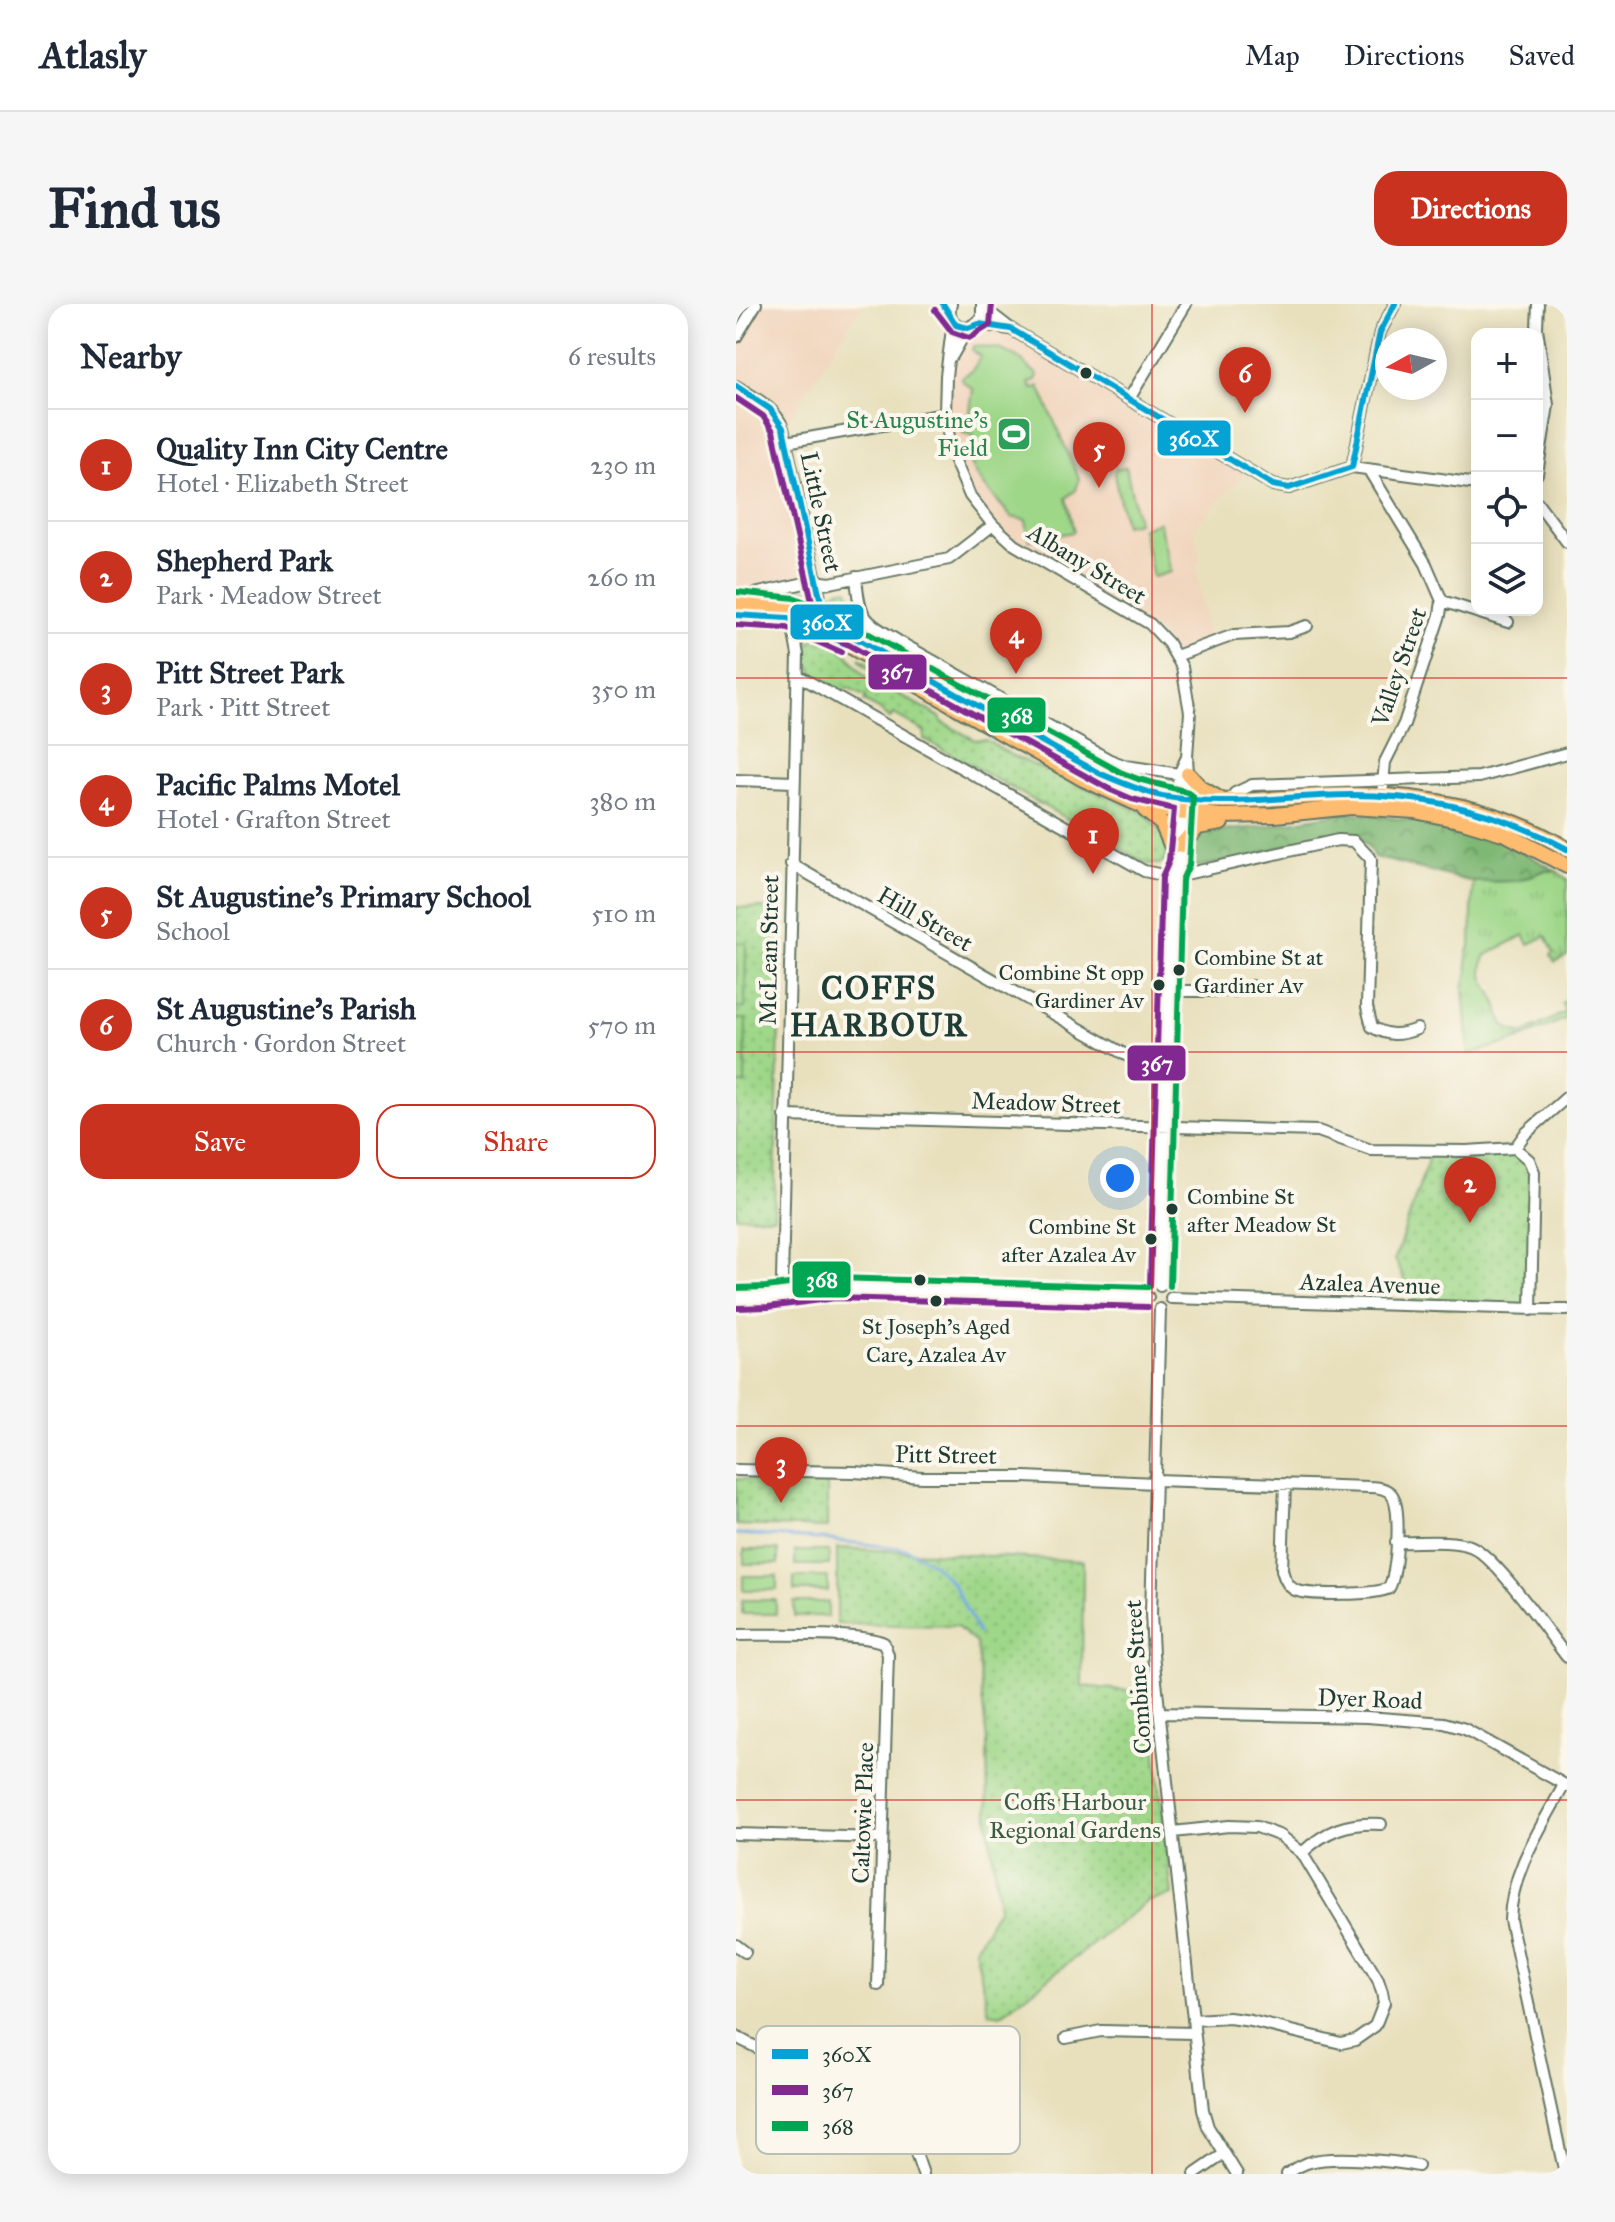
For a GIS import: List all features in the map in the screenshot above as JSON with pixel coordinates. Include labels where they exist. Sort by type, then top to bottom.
[{"type":"highway","points":[[736,600],[793,608],[846,644],[1095,785],[1138,804],[1162,824],[1176,846],[1202,826],[1269,820],[1275,815]]},
{"type":"highway","points":[[736,615],[788,618],[820,625],[1116,781],[1180,806],[1225,798],[1314,796],[1383,788],[1508,820],[1540,832],[1567,849]]},
{"type":"highway","points":[[1184,774],[1201,788],[1225,798]]},
{"type":"highway","points":[[1138,804],[1275,815],[1366,807],[1426,813],[1506,834],[1567,866]]},
{"type":"street","points":[[736,337],[756,304]]},
{"type":"street","points":[[1129,399],[1186,304]]},
{"type":"street","points":[[1352,467],[1380,332],[1395,304]]},
{"type":"street","points":[[1537,472],[1548,405],[1537,328],[1538,304]]},
{"type":"street","points":[[983,306],[1011,329],[1279,487],[1294,487],[1352,467],[1370,472],[1471,483]]},
{"type":"street","name":"Albany Street","points":[[949,361],[983,306]]},
{"type":"street","points":[[949,310],[961,327],[1011,329]]},
{"type":"street","name":"Albany Street","points":[[949,310],[945,414],[952,454],[970,496],[993,525],[1027,553],[1150,624],[1176,656],[1189,693],[1190,712],[1180,806]]},
{"type":"street","name":"Little Street","points":[[736,386],[778,415],[814,581],[821,598],[820,625]]},
{"type":"street","points":[[786,442],[945,414]]},
{"type":"street","name":"Valley Street","points":[[1370,472],[1426,564],[1442,601],[1404,724],[1385,762],[1383,788]]},
{"type":"street","points":[[1543,510],[1567,542]]},
{"type":"street","points":[[736,600],[814,581],[830,583],[949,559],[993,525]]},
{"type":"street","points":[[856,577],[860,611],[872,624],[898,641],[1110,760],[1126,766],[1184,774]]},
{"type":"street","points":[[1442,601],[1508,622]]},
{"type":"street","name":"McLean Street","points":[[784,1294],[785,1116],[798,655],[788,618]]},
{"type":"street","points":[[798,655],[802,644],[820,625]]},
{"type":"street","points":[[1176,656],[1234,635],[1289,632],[1307,626]]},
{"type":"street","points":[[797,675],[1144,871],[1172,877],[1338,840],[1354,841],[1371,859],[1367,1007],[1372,1027],[1387,1036],[1417,1029]]},
{"type":"street","points":[[1383,788],[1479,777],[1567,753]]},
{"type":"street","points":[[736,780],[794,782]]},
{"type":"street","points":[[1160,1286],[1172,877],[1179,864],[1176,846],[1180,806]]},
{"type":"street","name":"Hill Street","points":[[791,864],[1166,1078]]},
{"type":"street","points":[[1169,991],[1234,991],[1252,986]]},
{"type":"street","points":[[1531,1310],[1534,1172],[1529,1160],[1515,1148],[1525,1134],[1567,1097]]},
{"type":"street","name":"Meadow Street","points":[[785,1116],[1318,1131],[1371,1150],[1515,1148]]},
{"type":"street","points":[[1160,1286],[1168,1289],[1171,1298],[1167,1307],[1160,1309],[1152,1306],[1148,1297],[1152,1288],[1160,1286]]},
{"type":"street","points":[[736,1298],[834,1288],[1148,1297]]},
{"type":"street","name":"Azalea Avenue","points":[[1171,1298],[1567,1310]]},
{"type":"street","name":"Combine Street","points":[[1160,1309],[1151,1623],[1205,2120],[1237,2174]]},
{"type":"street","name":"Pitt Street","points":[[736,1470],[1285,1484]]},
{"type":"street","points":[[1285,1484],[1385,1489],[1391,1493],[1396,1506],[1396,1542],[1394,1577],[1389,1588],[1370,1594],[1304,1592],[1292,1588],[1282,1570],[1285,1484]]},
{"type":"street","points":[[1396,1542],[1475,1547],[1495,1566],[1567,1657]]},
{"type":"street","name":"Caltowie Place","points":[[736,1635],[865,1639],[884,1643],[888,1655],[878,1985]]},
{"type":"street","name":"Dyer Road","points":[[1160,1713],[1367,1717],[1444,1723],[1465,1729],[1566,1785]]},
{"type":"street","points":[[1565,2174],[1510,1920],[1510,1903],[1520,1868],[1566,1785]]},
{"type":"street","points":[[1302,1853],[1316,1839],[1340,1827],[1381,1824]]},
{"type":"street","points":[[1173,1832],[1229,1826],[1257,1827],[1281,1836],[1302,1853],[1378,1980],[1384,2003],[1375,2026],[1355,2040],[1341,2043],[1251,2021],[1229,2018],[1193,2020]]},
{"type":"street","points":[[736,1834],[882,1838]]},
{"type":"street","points":[[1066,2038],[1101,2031],[1194,2033]]},
{"type":"street","points":[[736,2037],[756,2048]]},
{"type":"street","points":[[916,2154],[923,2174]]},
{"type":"street","points":[[1195,2174],[1224,2154]]},
{"type":"street","points":[[1287,2174],[1311,2161],[1324,2160],[1399,2162],[1418,2166]]},
{"type":"shaded area","points":[[736,304],[863,304],[783,428],[814,581],[736,598]]},
{"type":"shaded area","points":[[979,324],[1011,329],[1248,470],[1194,528],[1200,561],[1196,565],[1209,642],[1176,656],[1159,632],[1027,553],[970,496],[952,454],[946,376],[959,343]]},
{"type":"green space","name":"St Augustine's Field","points":[[973,346],[999,349],[1016,356],[1038,375],[1036,380],[1029,383],[1032,389],[1039,386],[1079,479],[1076,490],[1066,498],[1074,532],[1029,540],[1026,520],[1011,517],[975,471],[971,463],[977,459],[973,435],[963,433],[961,420],[969,418],[973,389],[961,380],[981,357],[972,350]]},
{"type":"green space","points":[[1126,467],[1138,522],[1125,525],[1114,474],[1116,469]]},
{"type":"green space","points":[[1159,522],[1171,572],[1153,577],[1142,528]]},
{"type":"green space","points":[[803,588],[814,593],[820,611],[766,597]]},
{"type":"green space","points":[[841,589],[848,589],[857,618],[874,633],[1113,768],[1175,782],[1161,789],[1151,788],[1106,771],[839,622],[827,606],[830,597]]},
{"type":"green space","points":[[816,638],[834,644],[846,653],[864,675],[975,740],[986,740],[1013,756],[1144,813],[1166,838],[1167,858],[1161,864],[1148,864],[924,739],[925,732],[894,714],[890,719],[864,701],[866,697],[847,687],[843,693],[827,684],[815,674],[808,662],[808,644]]},
{"type":"green space","points":[[859,658],[1049,765],[1029,758],[877,673]]},
{"type":"green space","points":[[1346,812],[1440,824],[1497,837],[1556,871],[1543,871],[1517,881],[1473,882],[1374,857],[1366,844],[1339,834],[1305,839],[1252,856],[1191,868],[1192,849],[1203,833],[1268,826]]},
{"type":"green space","points":[[1543,871],[1556,871],[1567,879],[1567,956],[1555,962],[1546,936],[1529,944],[1524,935],[1486,955],[1482,969],[1503,1023],[1511,1030],[1522,1034],[1566,1012],[1562,1003],[1567,1000],[1567,1018],[1512,1042],[1469,1054],[1464,988],[1471,944],[1473,882],[1517,881]]},
{"type":"green space","points":[[736,907],[782,909],[774,1217],[736,1216]]},
{"type":"green space","points":[[736,943],[746,943],[745,1008],[736,1008]]},
{"type":"green space","points":[[736,1019],[746,1019],[745,1084],[736,1084]]},
{"type":"green space","points":[[1515,1148],[1529,1160],[1531,1310],[1417,1306],[1395,1259],[1431,1151]]},
{"type":"green space","points":[[736,1479],[827,1482],[827,1528],[736,1525]]},
{"type":"green space","name":"Coffs Harbour Regional Gardens","points":[[837,1548],[1083,1561],[1082,1686],[1149,1693],[1172,1895],[1147,1902],[1001,2015],[989,2013],[975,1948],[999,1907],[988,1822],[987,1742],[976,1643],[956,1626],[837,1624]]},
{"type":"green space","points":[[744,1550],[778,1550],[778,1564],[744,1564]]},
{"type":"green space","points":[[795,1551],[829,1551],[829,1565],[795,1565]]},
{"type":"green space","points":[[743,1576],[777,1576],[777,1590],[743,1590]]},
{"type":"green space","points":[[794,1577],[828,1577],[828,1591],[794,1591]]},
{"type":"green space","points":[[742,1600],[776,1600],[776,1614],[742,1614]]},
{"type":"green space","points":[[794,1602],[828,1602],[828,1616],[794,1616]]},
{"type":"waterway","points":[[736,1534],[821,1539],[907,1549],[932,1563],[953,1584],[978,1633]]},
{"type":"transit line","name":"360X","points":[[943,304],[956,325],[968,328],[979,324],[1011,329],[1273,485],[1289,488],[1352,467]]},
{"type":"transit line","name":"367","points":[[935,310],[952,332],[969,338],[990,325],[992,304]]},
{"type":"transit line","name":"360X","points":[[1352,467],[1380,332],[1395,304]]},
{"type":"transit line","name":"360X","points":[[736,386],[770,409],[783,428],[825,621],[1099,773],[1146,792],[1209,801],[1351,795],[1407,798],[1489,816],[1567,849]]},
{"type":"transit line","name":"367","points":[[736,398],[763,416],[773,431],[818,628],[1111,790],[1132,799],[1174,809],[1169,861],[1162,877],[1150,1286]]},
{"type":"transit line","name":"368","points":[[737,592],[795,598],[829,612],[1120,772],[1193,796],[1189,865],[1182,880],[1170,1286]]},
{"type":"transit line","name":"360X","points":[[736,615],[788,618],[844,643]]},
{"type":"transit line","name":"367","points":[[736,625],[786,628],[841,652]]},
{"type":"transit line","name":"368","points":[[736,1288],[834,1278],[1148,1287]]},
{"type":"transit line","name":"367","points":[[736,1308],[835,1298],[1148,1307]]},
{"type":"place","name":"St Augustine's Parish","points":[[1245,413]]},
{"type":"place","name":"St Augustine's Field","points":[[1014,434]]},
{"type":"place","name":"St Augustine's Primary School","points":[[1099,488]]},
{"type":"place","name":"Pacific Palms Motel","points":[[1016,674]]},
{"type":"place","name":"Quality Inn City Centre","points":[[1093,874]]},
{"type":"place","name":"Combine St at Gardiner Av","points":[[1179,970]]},
{"type":"place","name":"Combine St opp Gardiner Av","points":[[1159,985]]},
{"type":"place","name":"Combine St after Meadow St","points":[[1172,1209]]},
{"type":"place","name":"Shepherd Park","points":[[1470,1223]]},
{"type":"place","name":"Combine St after Azalea Av","points":[[1151,1239]]},
{"type":"place","name":"St Joseph's Aged Care, Azalea Av","points":[[936,1301]]},
{"type":"place","name":"Pitt Street Park","points":[[781,1503]]},
{"type":"district","name":"COFFS HARBOUR","points":[[879,1006]]}]
